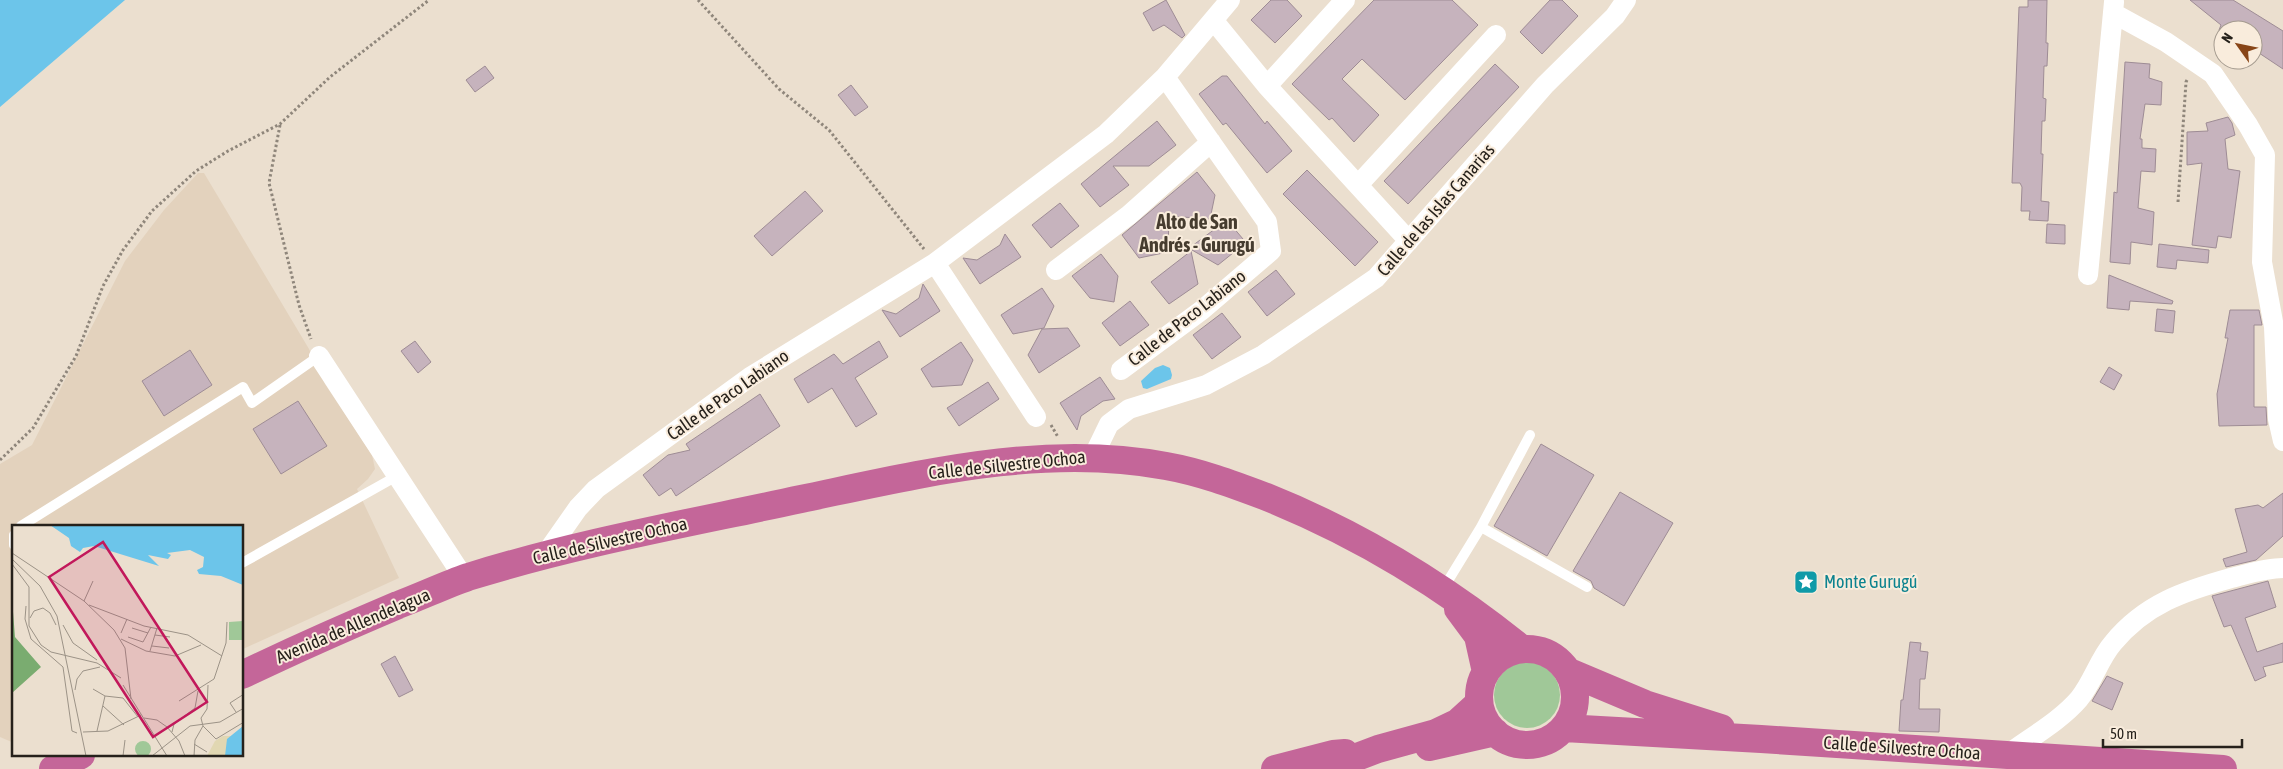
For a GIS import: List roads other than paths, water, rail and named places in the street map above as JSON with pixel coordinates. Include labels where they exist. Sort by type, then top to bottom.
[{"type":"highway","name":"Calle de Silvestre Ochoa","points":[[464,578],[545,555],[952,467],[1056,458],[1093,457],[1166,466],[1211,477],[1298,510],[1351,537],[1443,590],[1479,614],[1522,649]]},
{"type":"highway","name":"Avenida de Allendelagua","points":[[244,674],[316,639],[464,578]]},
{"type":"highway","points":[[1443,590],[1478,636],[1486,672]]},
{"type":"highway","points":[[1522,649],[1536,649],[1561,661],[1569,672],[1575,686],[1576,701],[1572,716],[1564,728],[1552,738],[1538,744],[1522,745],[1508,741],[1495,732],[1482,714],[1480,703],[1480,687],[1486,672],[1496,660],[1508,652],[1522,649]]},
{"type":"highway","name":"Calle de Silvestre Ochoa","points":[[1569,672],[1645,704],[1761,739]]},
{"type":"highway","points":[[1275,769],[1333,754],[1375,759],[1456,723],[1480,703]]},
{"type":"highway","name":"Calle de Silvestre Ochoa","points":[[1564,728],[1761,739],[1992,759],[2223,769]]},
{"type":"highway","points":[[1325,769],[1495,732]]},
{"type":"highway","points":[[1344,769],[1419,749]]},
{"type":"highway","points":[[53,769],[79,756]]},
{"type":"street","name":"Calle de Paco Labiano","points":[[545,555],[578,508],[596,490],[750,377],[935,263],[1106,134],[1165,77],[1230,0]]},
{"type":"street","points":[[1267,86],[1345,0]]},
{"type":"street","name":"Calle de las Islas Canarias","points":[[1093,457],[1109,424],[1129,409],[1206,385],[1262,355],[1376,278],[1545,85],[1615,16],[1626,0]]},
{"type":"street","points":[[2088,275],[2113,6],[2213,74],[2248,125],[2265,155],[2262,262],[2274,327],[2278,419],[2283,441]]},
{"type":"street","points":[[1214,21],[1267,86],[1359,184],[1409,241]]},
{"type":"street","points":[[1359,184],[1496,35]]},
{"type":"street","name":"Calle de Paco Labiano","points":[[1121,370],[1202,310],[1271,250],[1267,222],[1165,77]]},
{"type":"street","points":[[1056,270],[1129,215],[1211,142]]},
{"type":"street","points":[[935,263],[1036,417]]},
{"type":"street","points":[[319,356],[464,578]]},
{"type":"street","points":[[1992,759],[2062,715],[2080,698],[2111,644],[2132,622],[2160,604],[2192,588],[2270,568],[2283,568]]},
{"type":"lane","points":[[22,525],[242,387],[252,402],[319,356]]},
{"type":"lane","points":[[1443,590],[1481,527],[1530,435]]},
{"type":"lane","points":[[244,562],[397,476]]},
{"type":"lane","points":[[1481,527],[1587,587]]},
{"type":"water","points":[[0,0],[125,0],[0,107]]},
{"type":"water","points":[[1163,365],[1170,368],[1171,379],[1147,389],[1143,388],[1141,381],[1155,368]]},
{"type":"place","name":"Monte Gurugú","points":[[1806,582]]},
{"type":"district","name":"Alto de San Andrés - Gurugú","points":[[1197,234]]}]
